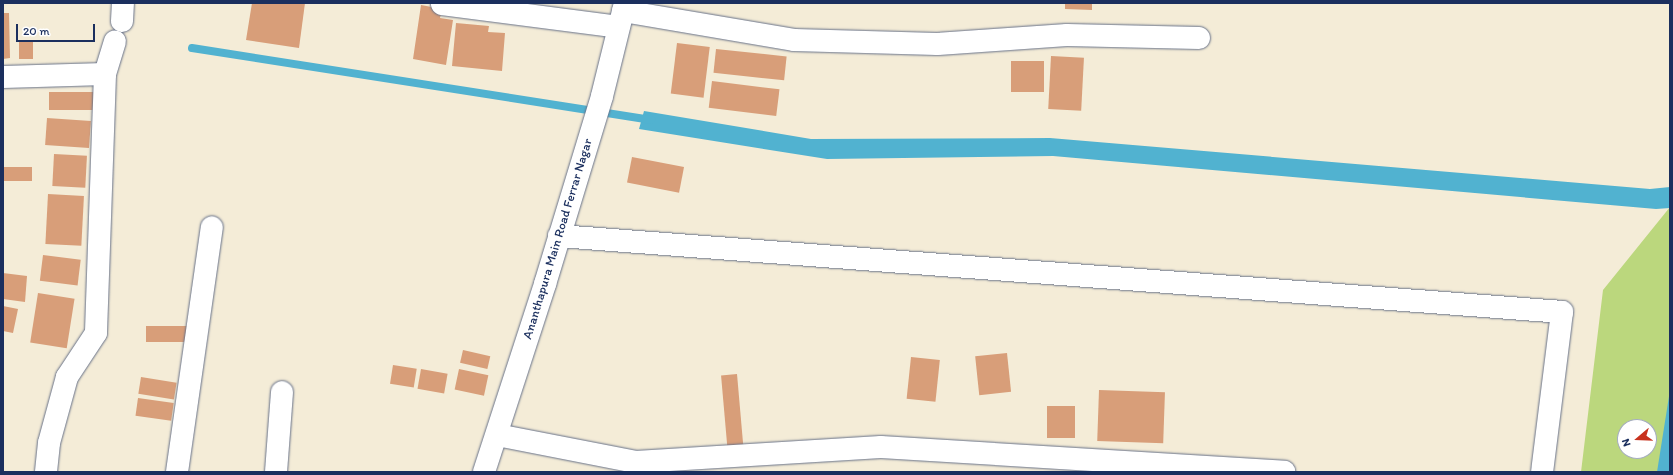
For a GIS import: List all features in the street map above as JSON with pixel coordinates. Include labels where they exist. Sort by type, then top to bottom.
[{"type":"street","points":[[442,4],[622,14],[794,40],[937,44],[1068,35],[1199,38]]},
{"type":"street","name":"Ananthapura Main Road Ferrar Nagar","points":[[484,472],[560,236],[602,96],[622,14]]},
{"type":"street","points":[[46,472],[49,443],[67,377],[96,333],[105,74],[115,42]]},
{"type":"street","points":[[3,78],[105,74]]},
{"type":"street","points":[[178,472],[212,227]]},
{"type":"street","points":[[560,236],[1562,312],[1542,472]]},
{"type":"street","points":[[276,472],[282,392]]},
{"type":"street","points":[[497,435],[636,462],[711,465],[881,447],[1284,472]]},
{"type":"green space","points":[[1670,207],[1670,472],[1581,472],[1603,290]]},
{"type":"water","points":[[644,111],[811,139],[1050,138],[1650,189],[1670,187],[1670,208],[1656,209],[1053,156],[827,159],[639,129]]},
{"type":"water","points":[[1670,390],[1670,472],[1657,472]]},
{"type":"building","points":[[252,3],[305,3],[299,48],[246,40]]},
{"type":"building","points":[[1065,3],[1092,3],[1092,10],[1065,9]]},
{"type":"building","points":[[421,5],[442,9],[440,18],[453,20],[446,65],[413,59]]},
{"type":"building","points":[[3,13],[9,13],[10,58],[3,59]]},
{"type":"building","points":[[456,23],[489,26],[488,32],[505,33],[502,71],[452,66]]},
{"type":"building","points":[[19,40],[33,40],[33,59],[19,59]]},
{"type":"building","points":[[677,43],[710,47],[704,98],[671,94]]},
{"type":"building","points":[[716,49],[787,56],[784,80],[713,73]]},
{"type":"building","points":[[1051,56],[1084,58],[1081,111],[1048,109]]},
{"type":"building","points":[[1011,61],[1044,61],[1044,92],[1011,92]]},
{"type":"building","points":[[712,81],[779,89],[776,116],[709,108]]},
{"type":"building","points":[[49,92],[94,92],[94,110],[49,110]]},
{"type":"building","points":[[47,118],[91,121],[89,148],[45,145]]},
{"type":"building","points":[[54,154],[87,156],[85,188],[52,186]]},
{"type":"building","points":[[632,157],[684,167],[679,193],[627,183]]},
{"type":"building","points":[[4,167],[32,167],[32,181],[4,181]]},
{"type":"building","points":[[48,194],[84,196],[81,246],[45,244]]},
{"type":"building","points":[[43,255],[81,260],[78,285],[40,281]]},
{"type":"building","points":[[3,273],[27,276],[25,302],[3,299]]},
{"type":"building","points":[[38,293],[75,299],[67,348],[30,342]]},
{"type":"building","points":[[3,306],[18,309],[13,333],[3,331]]},
{"type":"building","points":[[146,326],[191,326],[191,342],[146,342]]},
{"type":"building","points":[[463,350],[490,356],[487,369],[460,363]]},
{"type":"building","points":[[1007,353],[1011,392],[979,395],[975,356]]},
{"type":"building","points":[[911,357],[940,360],[935,402],[907,399]]},
{"type":"building","points":[[393,365],[417,369],[414,388],[390,384]]},
{"type":"building","points":[[421,369],[448,374],[444,393],[418,389]]},
{"type":"building","points":[[459,369],[488,375],[484,396],[455,390]]},
{"type":"building","points":[[737,374],[744,454],[728,455],[721,375]]},
{"type":"building","points":[[141,377],[177,383],[174,399],[138,394]]},
{"type":"building","points":[[1099,390],[1165,392],[1163,443],[1097,441]]},
{"type":"building","points":[[138,398],[174,403],[171,421],[135,416]]},
{"type":"building","points":[[1047,406],[1075,406],[1075,438],[1047,438]]},
{"type":"waterway","points":[[192,48],[651,120]]}]
